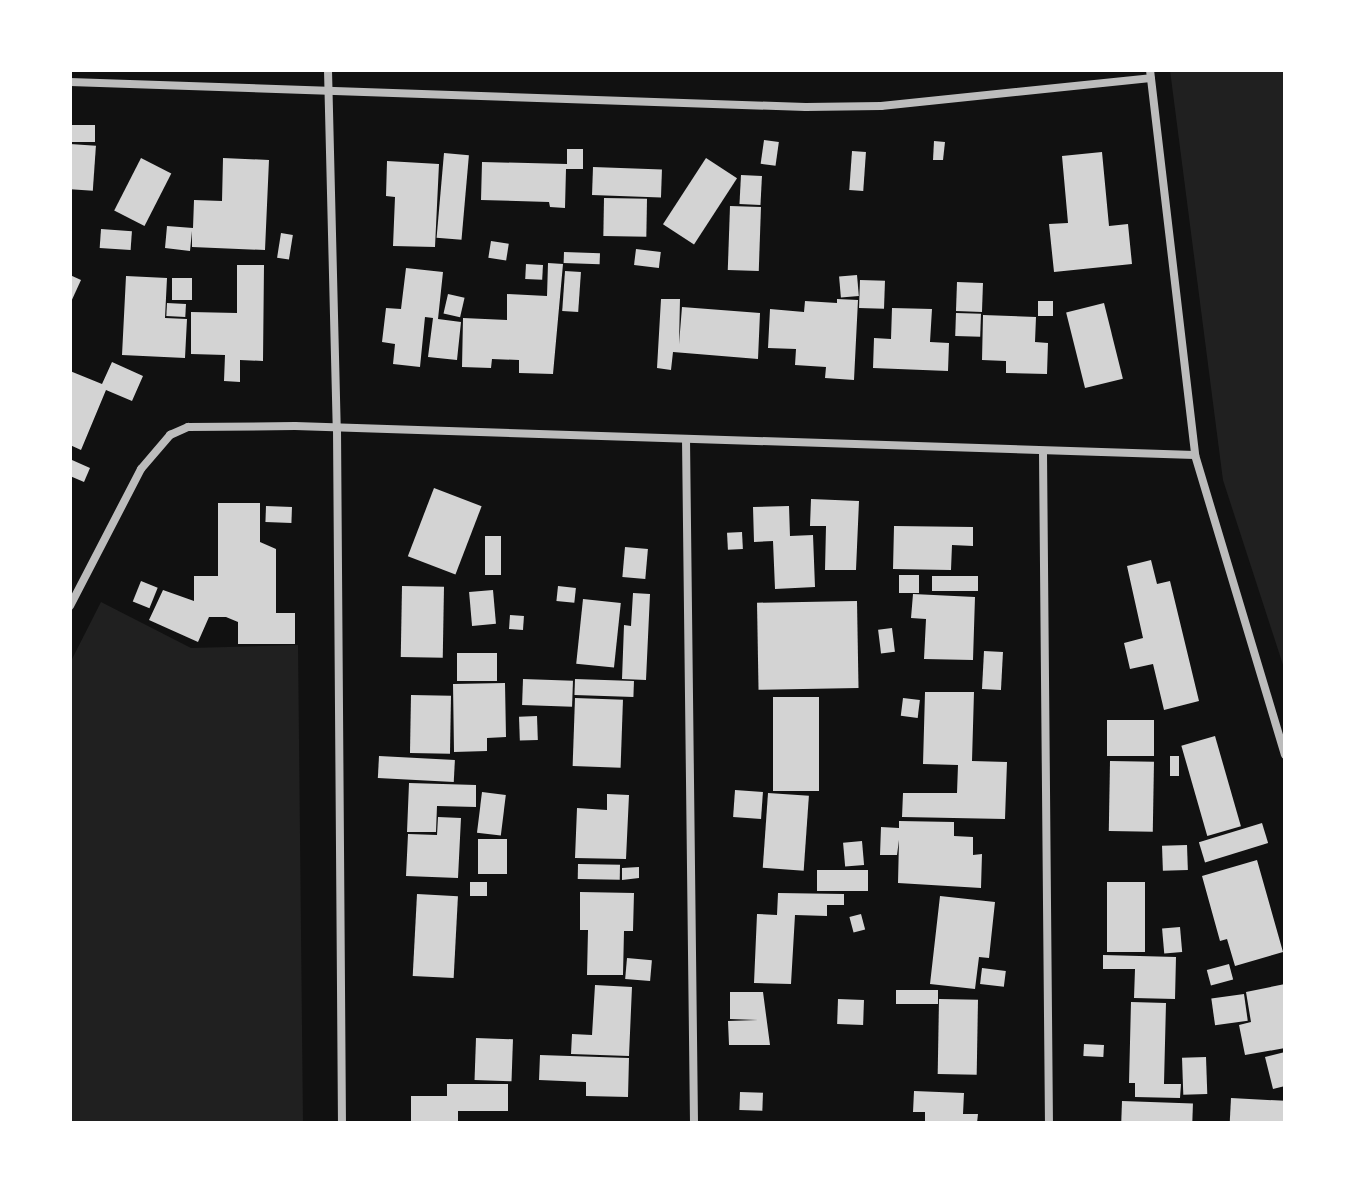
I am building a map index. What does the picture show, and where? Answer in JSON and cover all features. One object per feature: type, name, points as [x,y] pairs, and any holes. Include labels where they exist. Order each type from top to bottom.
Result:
[{"type":"street","points":[[328,70],[337,429],[342,1123]]},
{"type":"street","points":[[70,82],[806,107],[896,105],[1151,74],[1195,455],[1285,755]]},
{"type":"street","points":[[70,606],[141,469],[170,435],[212,424],[1043,453],[1195,455]]},
{"type":"street","points":[[686,439],[694,1123]]},
{"type":"street","points":[[1043,453],[1049,1123]]},
{"type":"shaded area","points":[[1170,70],[1285,70],[1285,671],[1223,480]]},
{"type":"shaded area","points":[[101,602],[191,648],[298,645],[303,1123],[70,1123],[70,663]]},
{"type":"building","points":[[72,125],[95,125],[95,142],[72,142]]},
{"type":"building","points":[[764,140],[779,142],[776,166],[761,164]]},
{"type":"building","points":[[934,141],[945,142],[943,160],[933,160]]},
{"type":"building","points":[[70,144],[96,146],[93,191],[70,189]]},
{"type":"building","points":[[567,149],[583,149],[583,169],[566,169],[565,208],[550,207],[549,202],[481,200],[482,162],[567,164]]},
{"type":"building","points":[[852,151],[866,152],[863,191],[849,190]]},
{"type":"building","points":[[1102,152],[1109,226],[1128,224],[1132,264],[1054,272],[1049,224],[1068,223],[1062,156]]},
{"type":"building","points":[[444,153],[469,155],[461,240],[437,238]]},
{"type":"building","points":[[141,158],[171,173],[145,226],[114,211]]},
{"type":"building","points":[[223,158],[269,160],[265,250],[192,247],[192,231],[190,251],[165,248],[167,226],[193,228],[194,200],[222,201]]},
{"type":"building","points":[[706,158],[737,178],[694,244],[663,224]]},
{"type":"building","points":[[387,161],[439,164],[435,247],[393,246],[395,197],[386,196]]},
{"type":"building","points":[[593,167],[662,169],[661,197],[592,195]]},
{"type":"building","points":[[741,175],[762,176],[760,205],[739,204]]},
{"type":"building","points":[[604,198],[647,199],[646,237],[603,236]]},
{"type":"building","points":[[730,206],[761,207],[759,271],[728,270]]},
{"type":"building","points":[[101,229],[132,231],[131,250],[100,248]]},
{"type":"building","points":[[281,233],[293,235],[289,260],[277,258]]},
{"type":"building","points":[[491,241],[509,244],[506,261],[488,258]]},
{"type":"building","points":[[636,249],[661,252],[659,268],[634,265]]},
{"type":"building","points":[[564,252],[600,253],[600,264],[564,263]]},
{"type":"building","points":[[548,263],[563,264],[553,374],[519,373],[519,360],[492,359],[491,368],[462,367],[463,318],[507,320],[507,294],[547,296]]},
{"type":"building","points":[[526,264],[543,265],[542,280],[525,279]]},
{"type":"building","points":[[237,265],[264,265],[263,361],[240,360],[240,382],[224,381],[225,355],[191,354],[191,312],[237,313]]},
{"type":"building","points":[[406,268],[443,272],[438,319],[461,322],[457,360],[428,357],[433,318],[425,317],[420,367],[393,364],[395,344],[382,342],[386,308],[401,309]]},
{"type":"building","points":[[565,271],[581,272],[578,312],[562,311]]},
{"type":"building","points":[[70,275],[81,280],[70,304]]},
{"type":"building","points":[[857,275],[859,296],[841,297],[839,277]]},
{"type":"building","points":[[126,276],[167,278],[165,318],[187,319],[185,358],[122,355]]},
{"type":"building","points":[[172,278],[192,278],[192,300],[172,300]]},
{"type":"building","points":[[860,280],[885,281],[884,309],[859,308]]},
{"type":"building","points":[[957,282],[983,283],[982,312],[956,311]]},
{"type":"building","points":[[448,294],[465,298],[460,317],[444,313]]},
{"type":"building","points":[[661,299],[680,299],[679,344],[682,307],[760,313],[758,359],[673,352],[671,370],[657,368]]},
{"type":"building","points":[[837,299],[858,300],[854,380],[825,378],[826,367],[795,365],[796,349],[768,348],[770,309],[804,312],[805,301],[837,303]]},
{"type":"building","points":[[1038,301],[1053,301],[1053,316],[1038,316]]},
{"type":"building","points":[[167,303],[186,304],[185,317],[166,316]]},
{"type":"building","points":[[1104,303],[1123,379],[1085,388],[1066,312]]},
{"type":"building","points":[[892,308],[932,309],[930,342],[949,343],[948,371],[873,368],[874,338],[891,339]]},
{"type":"building","points":[[956,313],[981,314],[980,337],[955,336]]},
{"type":"building","points":[[983,315],[1036,317],[1035,342],[1048,343],[1047,374],[1006,373],[1006,361],[982,360]]},
{"type":"building","points":[[112,362],[143,376],[132,401],[106,390],[81,450],[70,445],[70,371],[102,384]]},
{"type":"building","points":[[72,460],[90,468],[84,482],[70,476]]},
{"type":"building","points":[[434,488],[482,506],[455,574],[408,556]]},
{"type":"building","points":[[811,499],[859,501],[856,570],[825,570],[826,526],[810,526]]},
{"type":"building","points":[[218,503],[260,503],[260,542],[276,549],[276,613],[295,613],[295,644],[238,644],[238,622],[226,617],[209,617],[198,642],[149,620],[163,590],[194,601],[194,576],[218,576]]},
{"type":"building","points":[[266,506],[292,507],[291,523],[265,522]]},
{"type":"building","points":[[789,506],[790,536],[813,535],[815,587],[775,589],[773,541],[754,542],[753,507]]},
{"type":"building","points":[[894,526],[973,527],[973,546],[952,545],[951,570],[893,569]]},
{"type":"building","points":[[742,532],[743,549],[728,550],[727,533]]},
{"type":"building","points":[[485,536],[501,536],[501,575],[485,575]]},
{"type":"building","points":[[625,547],[648,549],[645,579],[622,577]]},
{"type":"building","points":[[1151,560],[1157,584],[1170,581],[1199,701],[1164,710],[1153,664],[1130,669],[1124,643],[1143,638],[1127,566]]},
{"type":"building","points":[[899,575],[919,575],[919,593],[899,593]]},
{"type":"building","points":[[932,576],[978,576],[978,591],[932,591]]},
{"type":"building","points":[[141,581],[158,588],[149,608],[133,601]]},
{"type":"building","points":[[402,586],[444,587],[443,658],[401,657]]},
{"type":"building","points":[[558,586],[576,588],[574,603],[556,601]]},
{"type":"building","points":[[493,590],[496,624],[472,626],[469,592]]},
{"type":"building","points":[[633,593],[650,594],[646,680],[622,679],[624,625],[631,626]]},
{"type":"building","points":[[913,594],[975,597],[973,660],[924,659],[926,619],[911,618]]},
{"type":"building","points":[[583,599],[621,603],[614,668],[576,664]]},
{"type":"building","points":[[857,601],[859,688],[759,690],[757,603]]},
{"type":"building","points":[[510,615],[524,616],[523,630],[509,629]]},
{"type":"building","points":[[892,628],[895,652],[881,654],[878,630]]},
{"type":"building","points":[[984,651],[1003,652],[1001,690],[982,689]]},
{"type":"building","points":[[457,653],[497,653],[497,681],[457,681]]},
{"type":"building","points":[[523,679],[573,681],[572,707],[522,705]]},
{"type":"building","points":[[575,679],[634,681],[633,697],[574,695]]},
{"type":"building","points":[[505,683],[506,737],[487,738],[487,751],[454,752],[453,684]]},
{"type":"building","points":[[925,692],[974,692],[972,761],[1007,762],[1005,819],[902,817],[903,793],[957,793],[958,765],[923,764]]},
{"type":"building","points":[[411,695],[451,696],[450,754],[410,753]]},
{"type":"building","points":[[773,697],[819,697],[819,791],[773,791]]},
{"type":"building","points":[[575,698],[623,700],[621,768],[573,766]]},
{"type":"building","points":[[903,698],[920,700],[918,718],[901,716]]},
{"type":"building","points":[[537,716],[538,740],[520,741],[519,717]]},
{"type":"building","points":[[1107,720],[1154,720],[1154,756],[1107,756]]},
{"type":"building","points":[[1215,736],[1241,826],[1207,836],[1181,746]]},
{"type":"building","points":[[379,756],[455,760],[454,782],[378,778]]},
{"type":"building","points":[[1170,756],[1179,756],[1179,776],[1170,776]]},
{"type":"building","points":[[1110,761],[1154,762],[1153,832],[1109,831]]},
{"type":"building","points":[[409,783],[476,785],[476,807],[437,806],[436,832],[407,832]]},
{"type":"building","points":[[735,790],[763,792],[761,819],[733,817]]},
{"type":"building","points":[[482,792],[506,795],[501,836],[477,833]]},
{"type":"building","points":[[768,793],[809,796],[804,871],[763,868]]},
{"type":"building","points":[[607,794],[629,795],[626,859],[575,858],[577,808],[607,810]]},
{"type":"building","points":[[438,817],[461,818],[458,878],[406,876],[408,834],[437,835]]},
{"type":"building","points":[[899,821],[954,822],[954,836],[973,837],[973,855],[982,854],[981,888],[898,883],[899,840],[897,855],[880,855],[881,827],[899,828]]},
{"type":"building","points":[[1262,823],[1268,843],[1205,862],[1199,842]]},
{"type":"building","points":[[478,839],[507,839],[507,874],[478,874]]},
{"type":"building","points":[[862,841],[864,865],[845,867],[843,843]]},
{"type":"building","points":[[1187,845],[1188,870],[1163,871],[1162,846]]},
{"type":"building","points":[[1257,860],[1283,952],[1235,966],[1227,939],[1220,941],[1202,876]]},
{"type":"building","points":[[578,864],[620,865],[620,880],[578,879]]},
{"type":"building","points":[[639,867],[639,878],[622,880],[622,868]]},
{"type":"building","points":[[817,870],[868,870],[868,891],[817,891]]},
{"type":"building","points":[[470,882],[487,882],[487,896],[470,896]]},
{"type":"building","points":[[1107,882],[1145,882],[1145,952],[1107,952]]},
{"type":"building","points":[[580,892],[634,893],[633,931],[624,931],[623,975],[587,975],[588,930],[580,930]]},
{"type":"building","points":[[778,893],[844,894],[844,905],[827,905],[827,916],[795,915],[791,984],[754,983],[757,914],[777,915]]},
{"type":"building","points":[[417,894],[458,896],[454,978],[413,976]]},
{"type":"building","points":[[940,896],[995,902],[989,958],[979,957],[975,989],[930,984]]},
{"type":"building","points":[[861,914],[865,929],[854,933],[849,917]]},
{"type":"building","points":[[1180,927],[1182,952],[1164,953],[1162,929]]},
{"type":"building","points":[[1103,955],[1176,957],[1175,999],[1134,998],[1135,969],[1103,969]]},
{"type":"building","points":[[627,958],[652,960],[650,981],[625,979]]},
{"type":"building","points":[[1229,964],[1233,979],[1211,985],[1207,970]]},
{"type":"building","points":[[982,968],[1006,971],[1004,987],[980,984]]},
{"type":"building","points":[[1285,984],[1285,1048],[1245,1055],[1239,1025],[1251,1022],[1246,992]]},
{"type":"building","points":[[595,985],[632,987],[629,1056],[571,1054],[572,1034],[592,1035]]},
{"type":"building","points":[[896,990],[938,990],[938,1004],[896,1004]]},
{"type":"building","points":[[730,992],[763,992],[770,1045],[729,1045],[728,1021],[758,1020],[730,1019]]},
{"type":"building","points":[[1244,994],[1248,1021],[1215,1025],[1211,999]]},
{"type":"building","points":[[838,999],[864,1000],[863,1025],[837,1024]]},
{"type":"building","points":[[939,999],[978,1000],[977,1075],[938,1074]]},
{"type":"building","points":[[1131,1002],[1166,1003],[1164,1084],[1181,1084],[1180,1098],[1135,1097],[1135,1083],[1129,1083]]},
{"type":"building","points":[[476,1038],[513,1039],[512,1081],[475,1080]]},
{"type":"building","points":[[1084,1044],[1104,1045],[1103,1057],[1083,1056]]},
{"type":"building","points":[[1285,1052],[1285,1086],[1273,1089],[1265,1057]]},
{"type":"building","points":[[540,1055],[629,1058],[628,1097],[586,1096],[586,1082],[539,1080]]},
{"type":"building","points":[[1206,1057],[1207,1094],[1183,1095],[1182,1058]]},
{"type":"building","points":[[447,1084],[508,1084],[508,1111],[458,1111],[458,1123],[411,1123],[411,1096],[447,1096]]},
{"type":"building","points":[[914,1091],[964,1093],[963,1114],[978,1114],[977,1123],[925,1123],[925,1112],[913,1112]]},
{"type":"building","points":[[740,1092],[763,1093],[762,1111],[739,1110]]},
{"type":"building","points":[[1231,1098],[1285,1101],[1284,1123],[1230,1123]]},
{"type":"building","points":[[1122,1101],[1193,1103],[1192,1123],[1121,1123]]}]
